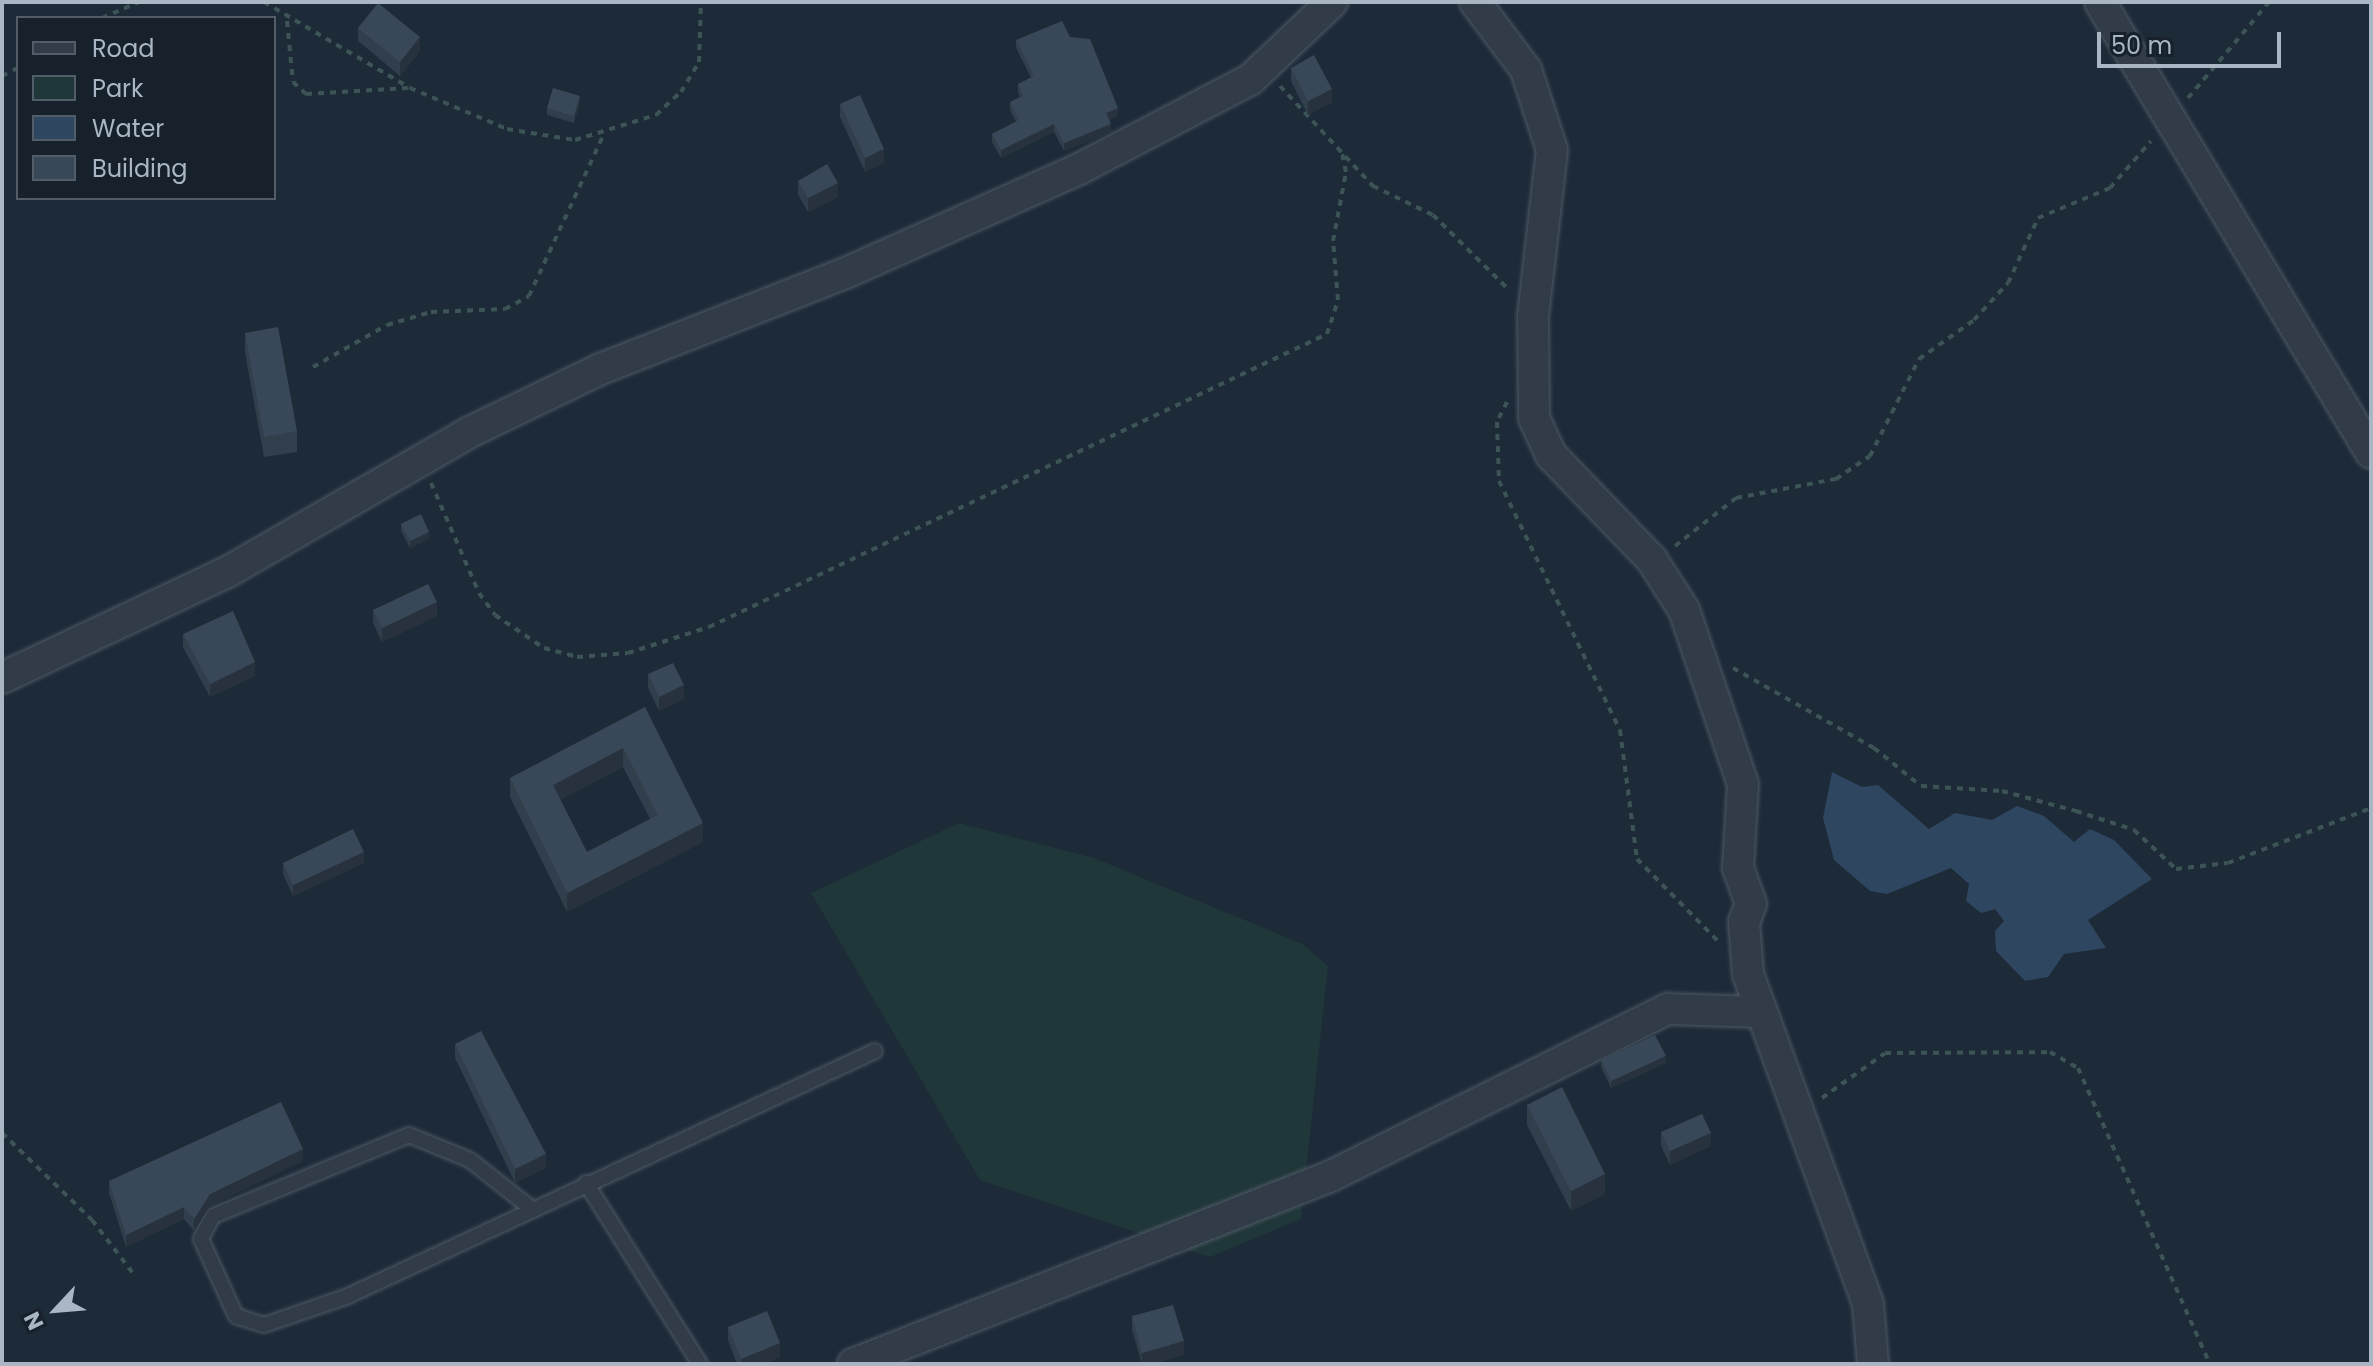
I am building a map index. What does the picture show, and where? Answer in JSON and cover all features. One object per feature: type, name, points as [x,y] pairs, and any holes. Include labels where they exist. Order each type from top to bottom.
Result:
[{"type":"street","points":[[2,678],[231,570],[422,462],[598,370],[964,221],[1251,79],[1332,2]]},
{"type":"street","points":[[1475,2],[1526,70],[1552,150],[1533,329],[1534,418],[1551,455],[1670,582],[1697,646],[1743,784],[1738,868],[1751,904],[1744,922],[1748,974],[1759,1012],[1801,1114],[1868,1304],[1873,1364]]},
{"type":"street","points":[[2100,2],[2167,122],[2371,453]]},
{"type":"street","points":[[853,1364],[1331,1176],[1668,1009],[1759,1012]]},
{"type":"lane","points":[[532,1209],[470,1160],[427,1136],[409,1135],[213,1216],[201,1239],[236,1316],[264,1325],[348,1296],[875,1051]]},
{"type":"lane","points":[[586,1183],[700,1364]]},
{"type":"path","points":[[107,16],[139,2]]},
{"type":"path","points":[[264,2],[287,21],[410,88],[507,129],[575,140],[604,134],[656,115],[681,92],[699,62],[701,2]]},
{"type":"path","points":[[1652,560],[1736,498],[1836,479],[1870,456],[1919,359],[1974,320],[2008,283],[2038,218],[2110,188],[2269,2]]},
{"type":"path","points":[[287,21],[293,82],[306,94],[410,88]]},
{"type":"path","points":[[1251,79],[1289,88],[1373,186],[1433,215],[1502,279],[1533,329]]},
{"type":"path","points":[[313,367],[387,325],[431,312],[505,309],[529,296],[604,134]]},
{"type":"path","points":[[422,462],[479,593],[495,615],[544,648],[577,657],[628,653],[709,627],[1327,334],[1338,300],[1333,241],[1346,172],[1342,153]]},
{"type":"path","points":[[1514,386],[1497,422],[1499,481],[1620,730],[1637,859],[1748,974]]},
{"type":"path","points":[[1697,646],[1874,748],[1921,786],[2002,791],[2076,811],[2134,830],[2176,869],[2228,863],[2371,808]]},
{"type":"path","points":[[1801,1114],[1885,1053],[2050,1052],[2078,1068],[2210,1364]]},
{"type":"path","points":[[2,1133],[92,1220],[132,1272]]},
{"type":"green space","points":[[959,823],[1094,858],[1303,944],[1328,966],[1301,1219],[1210,1257],[980,1180],[811,893]]},
{"type":"water","points":[[1832,772],[1862,787],[1878,785],[1929,829],[1955,813],[1992,820],[2017,806],[2044,816],[2074,842],[2090,829],[2114,840],[2152,879],[2088,920],[2106,948],[2064,954],[2048,977],[2025,981],[1996,951],[1995,931],[2004,921],[1995,909],[1981,913],[1966,901],[1969,884],[1951,868],[1887,894],[1870,891],[1834,860],[1823,818]]},
{"type":"building","points":[[378,3],[420,37],[400,62],[358,28]]},
{"type":"building","points":[[1062,21],[1070,37],[1090,39],[1118,108],[1106,113],[1111,124],[1064,143],[1054,124],[1001,150],[992,134],[1019,120],[1010,102],[1023,96],[1018,84],[1034,76],[1016,40]]},
{"type":"building","points":[[1314,55],[1332,89],[1308,101],[1291,68]]},
{"type":"building","points":[[553,88],[580,96],[574,116],[547,108]]},
{"type":"building","points":[[860,95],[884,149],[865,158],[840,104]]},
{"type":"building","points":[[827,164],[838,183],[808,198],[798,181]]},
{"type":"building","points":[[278,327],[297,431],[264,437],[245,333]]},
{"type":"building","points":[[421,514],[429,532],[410,541],[401,524]]},
{"type":"building","points":[[428,584],[437,602],[382,628],[373,610]]},
{"type":"building","points":[[233,611],[255,662],[210,684],[183,634]]},
{"type":"building","points":[[673,663],[684,685],[659,697],[648,674]]},
{"type":"building","points":[[645,707],[703,823],[567,893],[510,778]],"holes":[[[623,748],[658,815],[587,852],[553,785]]]},
{"type":"building","points":[[353,829],[364,852],[293,885],[283,863]]},
{"type":"building","points":[[481,1031],[546,1154],[515,1169],[455,1044]]},
{"type":"building","points":[[1655,1035],[1666,1056],[1611,1081],[1601,1060]]},
{"type":"building","points":[[1562,1087],[1605,1174],[1571,1191],[1527,1105]]},
{"type":"building","points":[[281,1102],[303,1149],[210,1194],[194,1219],[184,1207],[126,1235],[109,1181]]},
{"type":"building","points":[[1702,1114],[1711,1133],[1670,1151],[1661,1132]]},
{"type":"building","points":[[1173,1305],[1184,1341],[1142,1353],[1132,1316]]},
{"type":"building","points":[[767,1311],[780,1343],[741,1359],[728,1327]]}]
